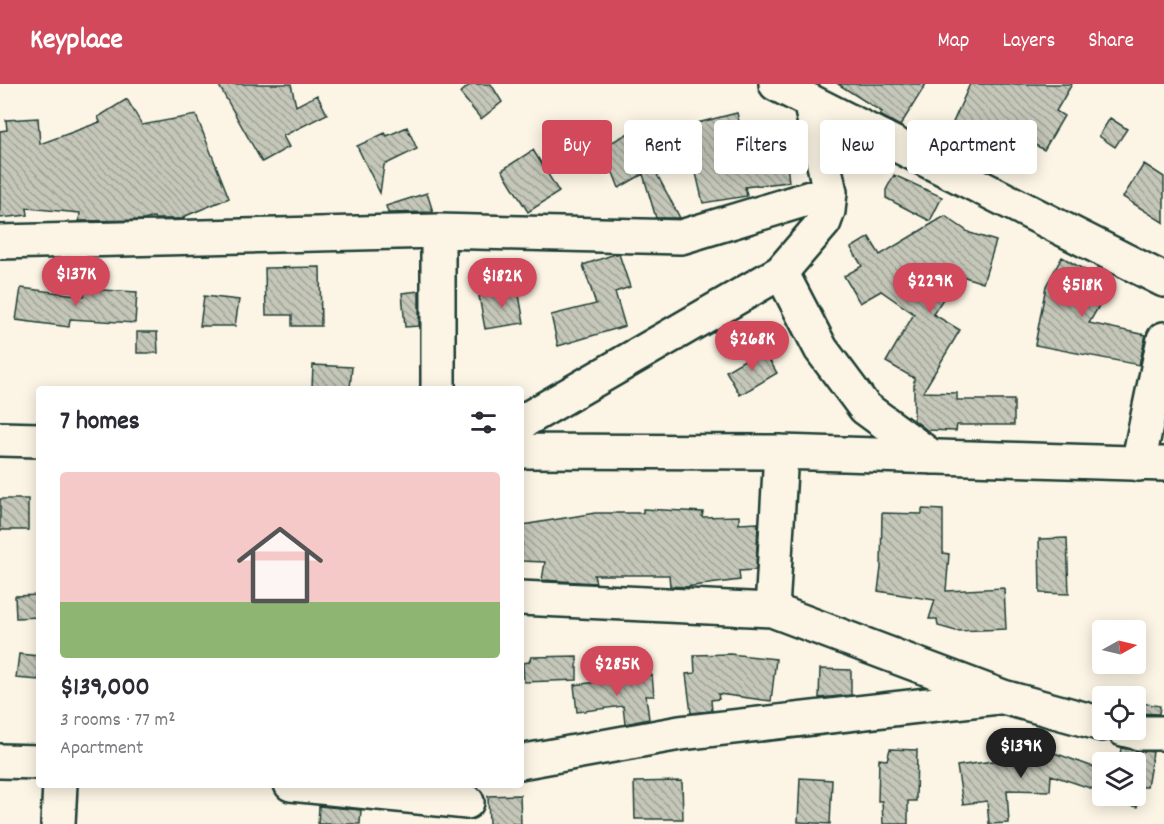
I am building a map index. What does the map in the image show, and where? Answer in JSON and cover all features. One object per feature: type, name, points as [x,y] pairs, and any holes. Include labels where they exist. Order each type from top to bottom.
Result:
[{"type":"street","points":[[776,84],[1164,280]]},
{"type":"street","points":[[524,421],[781,272],[824,222],[830,192],[810,101]]},
{"type":"street","points":[[0,242],[438,231],[681,237],[830,192]]},
{"type":"street","points":[[438,231],[438,386]]},
{"type":"street","points":[[781,272],[822,349],[865,408],[932,457]]},
{"type":"street","points":[[524,451],[781,453],[1151,464],[1164,339]]},
{"type":"street","points":[[0,439],[36,440]]},
{"type":"street","points":[[772,610],[781,453]]},
{"type":"street","points":[[524,598],[772,610],[1003,697],[1092,721]]},
{"type":"street","points":[[524,761],[680,733],[1003,697]]},
{"type":"street","points":[[1146,733],[1164,733]]},
{"type":"street","points":[[0,761],[36,762]]},
{"type":"street","points":[[58,824],[60,788]]},
{"type":"street","points":[[328,788],[466,803]]},
{"type":"building","points":[[218,84],[291,84],[296,106],[317,95],[327,114],[283,136],[289,147],[262,162]]},
{"type":"building","points":[[471,84],[491,84],[502,102],[481,119],[460,93]]},
{"type":"building","points":[[838,84],[926,84],[900,126],[895,123],[895,120],[889,120],[880,115],[882,112]]},
{"type":"building","points":[[970,84],[1072,84],[1056,111],[1064,116],[1044,150],[1037,146],[1037,120],[954,120]]},
{"type":"building","points":[[127,99],[142,125],[196,115],[229,198],[183,217],[184,219],[154,219],[154,217],[144,220],[79,221],[80,213],[27,208],[28,215],[0,218],[0,131],[7,130],[6,120],[38,118],[40,144],[100,122],[98,117]]},
{"type":"building","points":[[737,113],[739,120],[714,120],[714,174],[788,174],[789,182],[745,187],[747,196],[703,203],[696,174],[702,174],[702,122]]},
{"type":"building","points":[[1110,118],[1127,129],[1115,147],[1099,136]]},
{"type":"building","points":[[407,127],[417,149],[384,165],[380,193],[357,146],[385,133],[387,136]]},
{"type":"building","points":[[624,135],[624,174],[643,174],[619,188],[612,170],[612,142]]},
{"type":"building","points":[[533,150],[542,165],[542,174],[548,174],[559,192],[528,212],[502,170]]},
{"type":"building","points":[[1144,164],[1164,177],[1164,223],[1123,197]]},
{"type":"building","points":[[643,174],[657,174],[680,218],[656,218]]},
{"type":"building","points":[[894,175],[942,197],[930,221],[886,198],[886,190]]},
{"type":"building","points":[[427,193],[433,212],[388,213],[386,206]]},
{"type":"building","points":[[945,216],[970,233],[996,241],[983,283],[959,275],[933,314],[960,330],[923,392],[957,393],[957,400],[1014,400],[1014,425],[957,425],[956,431],[927,430],[914,420],[914,378],[886,362],[914,314],[881,291],[860,303],[844,276],[862,266],[851,248],[869,237],[880,255]]},
{"type":"building","points":[[619,254],[630,287],[615,292],[625,326],[558,346],[551,315],[596,304],[583,265]]},
{"type":"building","points":[[1062,257],[1111,285],[1089,323],[1146,335],[1139,365],[1035,345],[1046,286]]},
{"type":"building","points":[[320,267],[321,326],[292,326],[292,315],[266,315],[265,268]]},
{"type":"building","points":[[21,288],[84,296],[85,289],[137,292],[135,323],[70,319],[69,327],[16,320]]},
{"type":"building","points":[[518,289],[524,323],[485,329],[479,296]]},
{"type":"building","points":[[419,291],[419,326],[405,327],[402,293]]},
{"type":"building","points":[[204,296],[239,300],[235,326],[200,326]]},
{"type":"building","points":[[137,332],[157,332],[158,353],[137,353]]},
{"type":"building","points":[[763,349],[777,373],[740,395],[726,371]]},
{"type":"building","points":[[313,365],[352,367],[350,386],[312,386]]},
{"type":"building","points":[[0,499],[28,499],[28,530],[0,530]]},
{"type":"building","points":[[643,509],[703,512],[702,517],[739,516],[739,524],[758,523],[756,570],[739,571],[740,580],[685,587],[670,586],[669,575],[594,575],[596,583],[542,580],[545,562],[524,561],[524,525],[595,513],[643,513]]},
{"type":"building","points":[[922,509],[943,510],[943,553],[949,554],[946,591],[1004,588],[1006,629],[956,631],[938,626],[937,619],[929,619],[935,600],[878,591],[881,568],[882,513],[922,514]]},
{"type":"building","points":[[1067,538],[1069,594],[1040,593],[1039,539]]},
{"type":"building","points":[[36,595],[36,617],[16,618],[15,596]]},
{"type":"building","points":[[19,654],[36,656],[36,680],[16,678]]},
{"type":"building","points":[[730,654],[776,659],[771,701],[718,694],[719,699],[711,700],[712,711],[691,713],[686,674],[695,673],[694,655]]},
{"type":"building","points":[[577,656],[577,680],[524,682],[524,663],[529,662],[531,657]]},
{"type":"building","points":[[820,669],[851,670],[851,695],[819,698]]},
{"type":"building","points":[[652,675],[654,696],[646,696],[649,719],[625,724],[623,706],[577,712],[574,685]]},
{"type":"building","points":[[1146,704],[1160,706],[1159,714],[1146,713]]},
{"type":"building","points":[[1121,748],[1153,752],[1147,787],[1146,752],[1120,752]]},
{"type":"building","points":[[890,749],[917,750],[916,801],[908,801],[908,824],[883,824],[882,801],[878,801],[879,759],[887,760]]},
{"type":"building","points":[[1022,750],[1049,751],[1092,766],[1092,789],[1051,775],[1050,791],[1007,790],[1009,823],[989,824],[987,801],[963,804],[957,766],[1022,757]]},
{"type":"building","points":[[800,778],[832,780],[830,824],[798,822]]},
{"type":"building","points":[[682,781],[683,819],[635,819],[634,782]]},
{"type":"building","points":[[520,795],[521,824],[489,824],[488,796]]},
{"type":"building","points":[[319,806],[361,810],[360,824],[318,824]]}]
